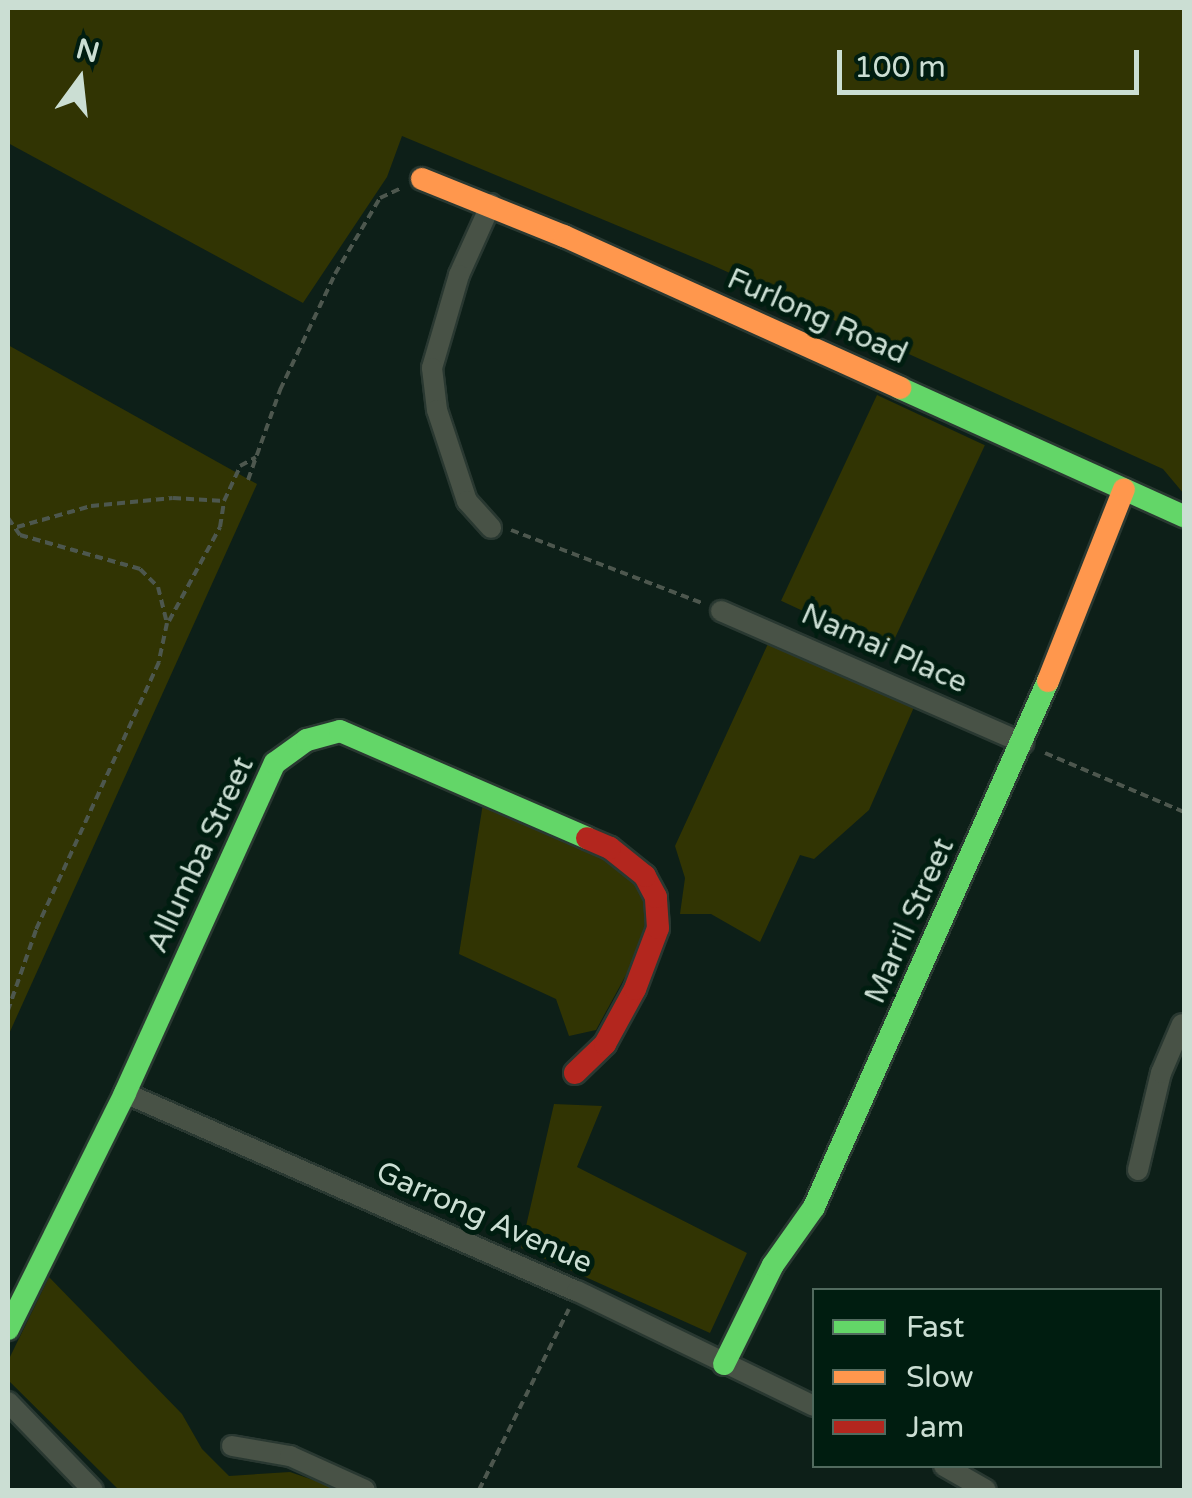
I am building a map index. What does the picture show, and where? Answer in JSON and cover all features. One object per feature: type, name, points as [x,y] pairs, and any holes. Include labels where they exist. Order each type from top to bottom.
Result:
[{"type":"street","name":"Furlong Road","points":[[422,178],[491,204],[1184,516]]},
{"type":"street","points":[[491,204],[460,276],[432,368],[437,410],[468,500],[491,528]]},
{"type":"street","name":"Marril Street","points":[[724,1364],[773,1265],[814,1207],[1022,743],[1124,488]]},
{"type":"street","name":"Namai Place","points":[[720,611],[1022,743]]},
{"type":"street","name":"Allumba Street","points":[[8,1329],[125,1093],[274,763],[307,740],[340,731],[610,848],[644,876],[656,897],[658,928],[635,989],[605,1044],[574,1074]]},
{"type":"street","points":[[1138,1170],[1161,1073],[1184,1022]]},
{"type":"street","name":"Garrong Avenue","points":[[125,1093],[577,1292],[812,1405]]},
{"type":"street","points":[[8,1402],[93,1490]]},
{"type":"street","points":[[232,1446],[290,1456],[365,1490]]},
{"type":"street","points":[[948,1468],[986,1490]]},
{"type":"path","points":[[248,480],[280,390],[380,198],[422,178]]},
{"type":"path","points":[[8,1010],[36,930],[147,692],[167,624],[220,527],[224,500],[240,466],[256,457]]},
{"type":"path","points":[[15,528],[91,506],[173,498],[224,500]]},
{"type":"path","points":[[8,518],[20,534],[140,569],[158,587],[167,624]]},
{"type":"path","points":[[491,528],[522,531],[720,611]]},
{"type":"path","points":[[1022,743],[1184,812]]},
{"type":"path","points":[[479,1490],[577,1292]]},
{"type":"green space","points":[[8,8],[1184,8],[1184,494],[1163,469],[712,265],[402,136],[387,177],[303,303],[8,143]]},
{"type":"green space","points":[[8,345],[257,484],[8,1036]]},
{"type":"green space","points":[[877,395],[985,445],[889,651],[781,601]]},
{"type":"green space","points":[[772,635],[918,698],[869,810],[814,859],[800,855],[760,942],[711,914],[680,914],[685,878],[675,846]]},
{"type":"green space","points":[[484,797],[630,872],[647,903],[644,942],[596,1030],[569,1036],[556,999],[459,954]]},
{"type":"green space","points":[[554,1104],[602,1106],[577,1167],[747,1253],[710,1333],[521,1248]]},
{"type":"green space","points":[[49,1277],[182,1414],[202,1449],[229,1476],[290,1472],[342,1490],[119,1490],[8,1380],[8,1361]]},
{"type":"traffic: fast","points":[[900,388],[1184,516]]},
{"type":"traffic: fast","points":[[724,1364],[773,1265],[814,1207],[1048,681]]},
{"type":"traffic: fast","points":[[8,1329],[125,1093],[275,763],[307,740],[340,731],[587,838]]},
{"type":"traffic: slow","points":[[422,179],[564,236],[900,388]]},
{"type":"traffic: slow","points":[[1048,681],[1124,489]]},
{"type":"traffic: jam","points":[[575,1073],[605,1044],[635,989],[658,928],[656,897],[645,876],[610,848],[587,838]]}]
